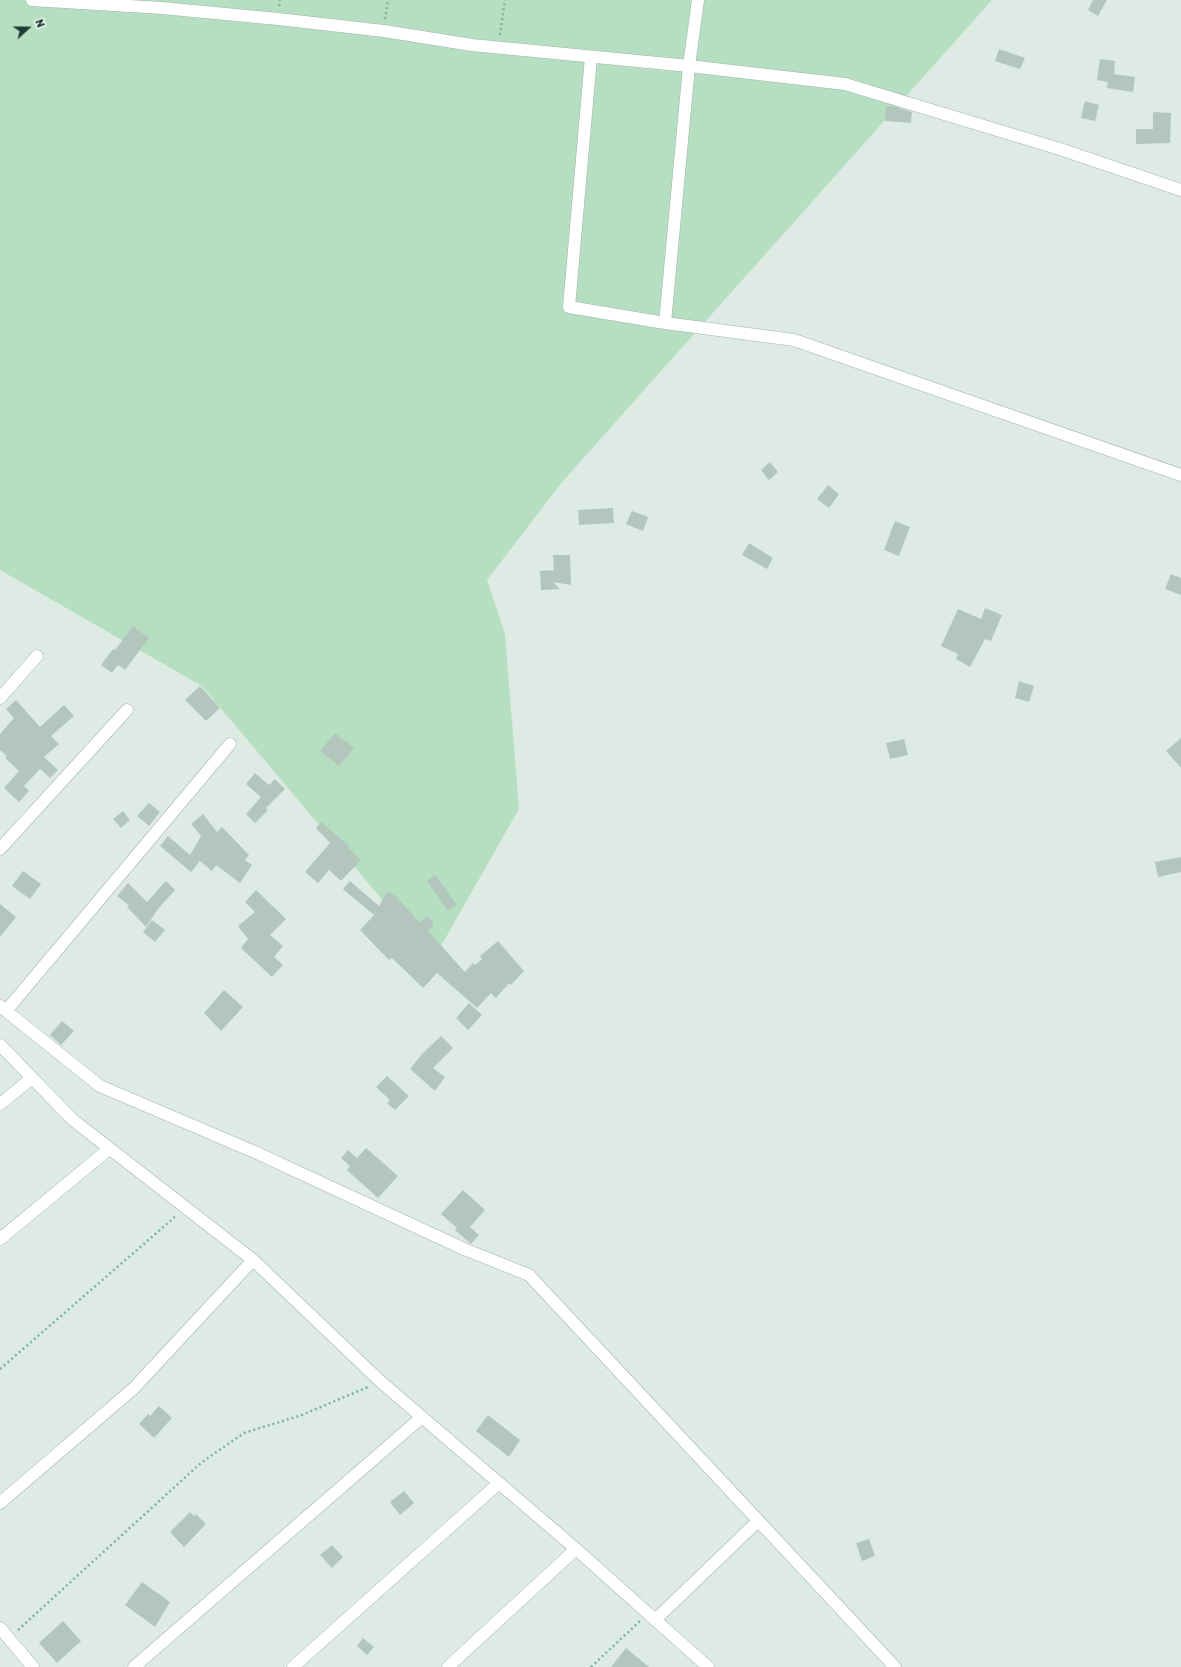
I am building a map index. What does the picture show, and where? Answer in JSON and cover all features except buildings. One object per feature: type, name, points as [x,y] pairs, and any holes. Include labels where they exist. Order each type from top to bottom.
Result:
[{"type":"street","points":[[32,0],[162,8],[285,20],[384,31],[472,45],[688,66],[845,84],[1060,149],[1181,190]]},
{"type":"street","points":[[665,323],[688,66],[698,0]]},
{"type":"street","points":[[592,57],[569,307],[665,323],[794,340],[1181,475]]},
{"type":"street","points":[[0,698],[37,656]]},
{"type":"street","points":[[0,849],[127,710]]},
{"type":"street","points":[[230,744],[3,1008],[100,1086],[257,1153],[464,1249],[529,1275],[895,1667]]},
{"type":"street","points":[[0,1045],[73,1120],[253,1260],[381,1382],[576,1549],[708,1667]]},
{"type":"street","points":[[0,1104],[32,1078]]},
{"type":"street","points":[[0,1239],[109,1148]]},
{"type":"street","points":[[0,1503],[133,1389],[253,1260]]},
{"type":"street","points":[[134,1667],[422,1417]]},
{"type":"street","points":[[293,1667],[499,1483]]},
{"type":"street","points":[[652,1616],[758,1521]]},
{"type":"street","points":[[448,1667],[576,1549]]},
{"type":"street","points":[[0,1628],[4,1642],[32,1667]]},
{"type":"path","points":[[384,31],[388,0]]},
{"type":"path","points":[[498,47],[505,0]]},
{"type":"path","points":[[0,1369],[186,1208]]},
{"type":"path","points":[[4,1642],[202,1462],[244,1433],[302,1414],[381,1382]]},
{"type":"path","points":[[591,1667],[652,1616]]},
{"type":"green space","points":[[0,0],[992,0],[563,481],[487,580],[505,634],[519,809],[433,960],[202,686],[0,570]]}]
